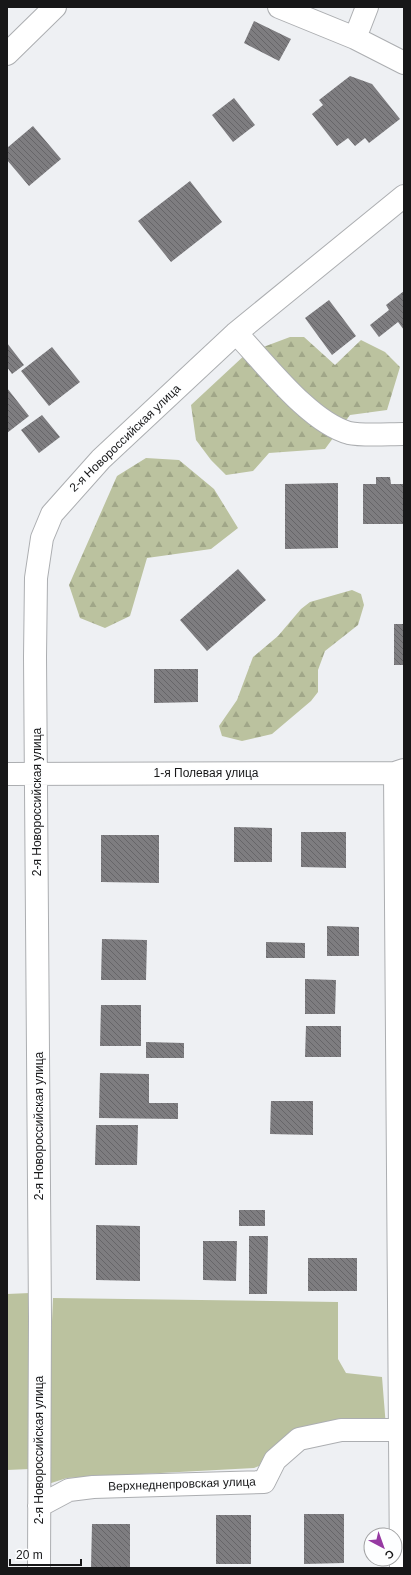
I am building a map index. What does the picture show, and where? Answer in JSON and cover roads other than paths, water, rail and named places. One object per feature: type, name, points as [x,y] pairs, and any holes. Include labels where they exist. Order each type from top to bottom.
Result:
[{"type":"street","points":[[7,54],[55,7]]},
{"type":"street","points":[[279,7],[326,16],[355,38],[404,63]]},
{"type":"street","points":[[355,38],[367,7]]},
{"type":"street","name":"2-я Новороссийская улица","points":[[39,1568],[40,1318],[36,578],[42,538],[52,514],[101,459],[236,333],[404,196]]},
{"type":"street","points":[[236,333],[305,408],[326,423],[350,433],[404,434]]},
{"type":"street","points":[[400,772],[401,1568]]},
{"type":"street","name":"1-я Полевая улица","points":[[7,774],[400,772]]},
{"type":"street","name":"Верхнеднепровская улица","points":[[39,1506],[69,1490],[93,1487],[264,1482],[275,1460],[299,1439],[341,1430],[402,1430]]}]
